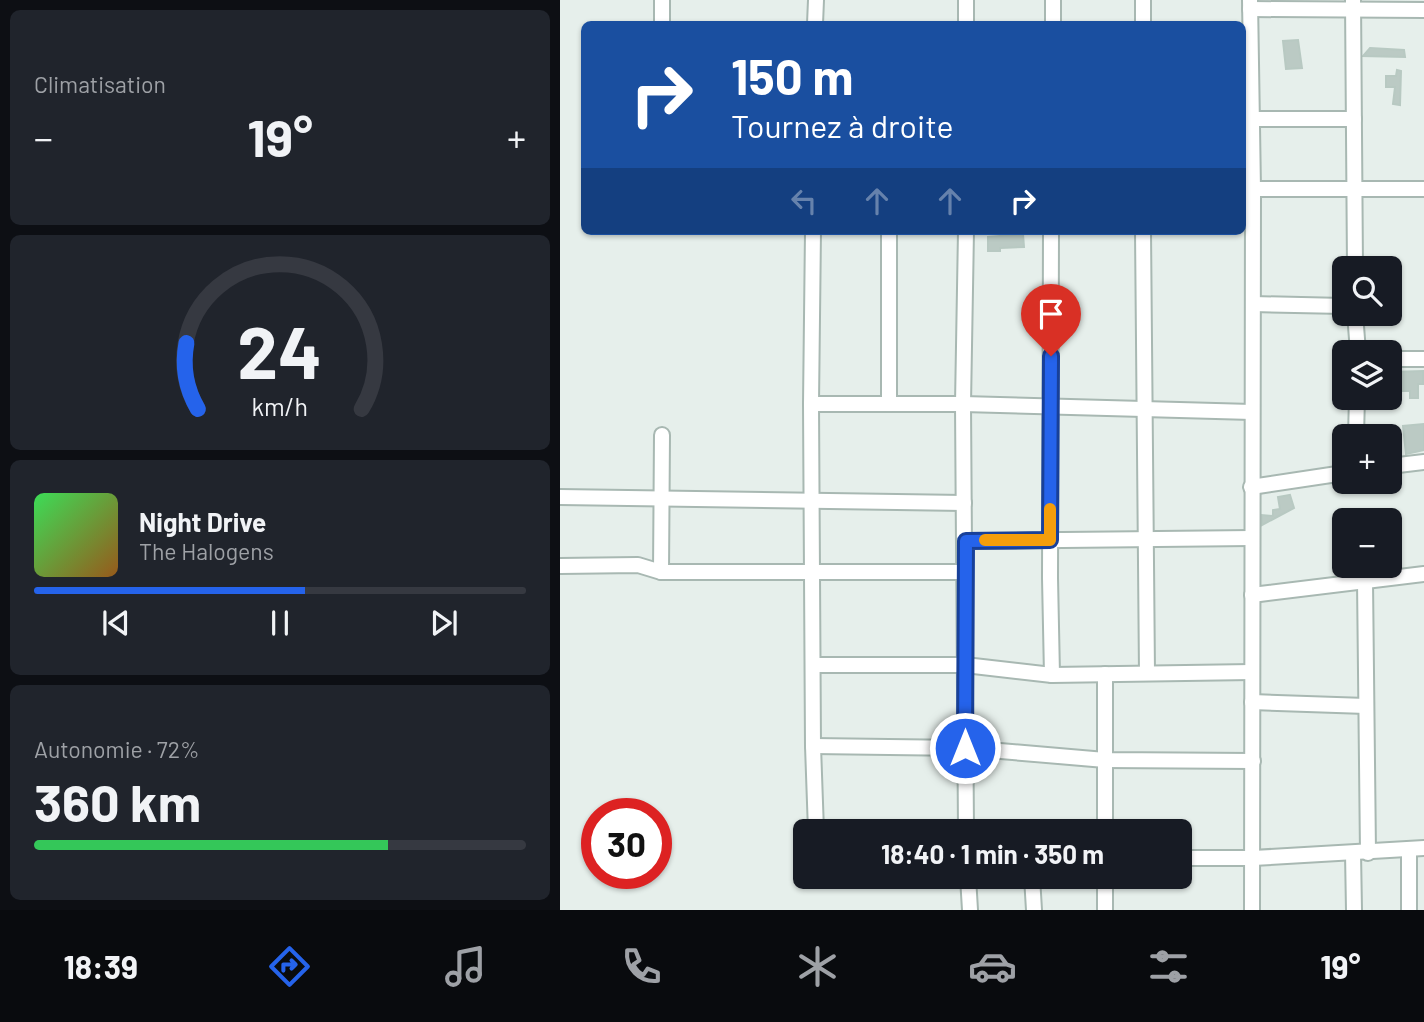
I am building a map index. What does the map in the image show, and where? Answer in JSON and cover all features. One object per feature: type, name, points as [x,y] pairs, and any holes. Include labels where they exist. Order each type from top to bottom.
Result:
[{"type":"street","points":[[662,0],[662,21]]},
{"type":"street","points":[[816,0],[816,21]]},
{"type":"street","points":[[966,0],[966,21]]},
{"type":"street","points":[[1053,0],[1053,21]]},
{"type":"street","points":[[1143,0],[1143,21]]},
{"type":"street","points":[[1252,910],[1252,304],[1247,119],[1250,5],[1353,5],[1424,10]]},
{"type":"street","points":[[1353,5],[1355,256]]},
{"type":"street","points":[[1247,119],[1354,119]]},
{"type":"street","points":[[1248,189],[1424,189]]},
{"type":"street","points":[[813,235],[811,404],[816,819]]},
{"type":"street","points":[[889,235],[889,404]]},
{"type":"street","points":[[966,235],[963,404],[966,819]]},
{"type":"street","points":[[1051,235],[1052,675]]},
{"type":"street","points":[[1143,235],[1147,673]]},
{"type":"street","points":[[1252,304],[1332,306]]},
{"type":"street","points":[[1402,359],[1424,359]]},
{"type":"street","points":[[811,404],[963,404],[1252,412]]},
{"type":"street","points":[[661,572],[662,435]]},
{"type":"street","points":[[1402,465],[1424,462]]},
{"type":"street","points":[[1251,487],[1332,474]]},
{"type":"street","points":[[560,497],[964,503]]},
{"type":"street","points":[[966,541],[1252,538]]},
{"type":"street","points":[[560,566],[638,565],[661,572],[965,572]]},
{"type":"street","points":[[1252,595],[1424,574]]},
{"type":"street","points":[[1354,910],[1360,853],[1366,706],[1365,581]]},
{"type":"street","points":[[814,665],[965,665],[1052,675],[1252,672]]},
{"type":"street","points":[[1105,674],[1105,819]]},
{"type":"street","points":[[1252,702],[1366,706]]},
{"type":"street","points":[[813,746],[965,748],[1105,760],[1253,761]]},
{"type":"street","points":[[1192,858],[1253,858],[1417,849],[1409,910]]},
{"type":"street","points":[[969,889],[970,910]]},
{"type":"street","points":[[1033,889],[1034,910]]},
{"type":"street","points":[[1105,889],[1105,910]]},
{"type":"building","points":[[1298,40],[1302,68],[1286,69],[1283,41]]},
{"type":"building","points":[[1370,48],[1404,50],[1405,57],[1363,56]]},
{"type":"building","points":[[1397,70],[1401,71],[1400,105],[1393,104],[1395,87],[1386,87],[1386,76],[1396,76]]},
{"type":"building","points":[[1023,235],[1024,247],[988,251],[988,237]]},
{"type":"building","points":[[1423,371],[1423,384],[1418,384],[1418,398],[1410,398],[1410,391],[1402,391],[1402,372]]},
{"type":"building","points":[[1424,424],[1424,450],[1406,454],[1403,426]]},
{"type":"building","points":[[1290,495],[1294,508],[1262,525],[1262,515],[1273,516],[1273,510],[1280,509],[1278,497]]},
{"type":"slow traffic","points":[[985,540],[1050,540],[1050,509]]},
{"type":"route","points":[[965,748],[966,541],[1050,540],[1051,356]]}]
